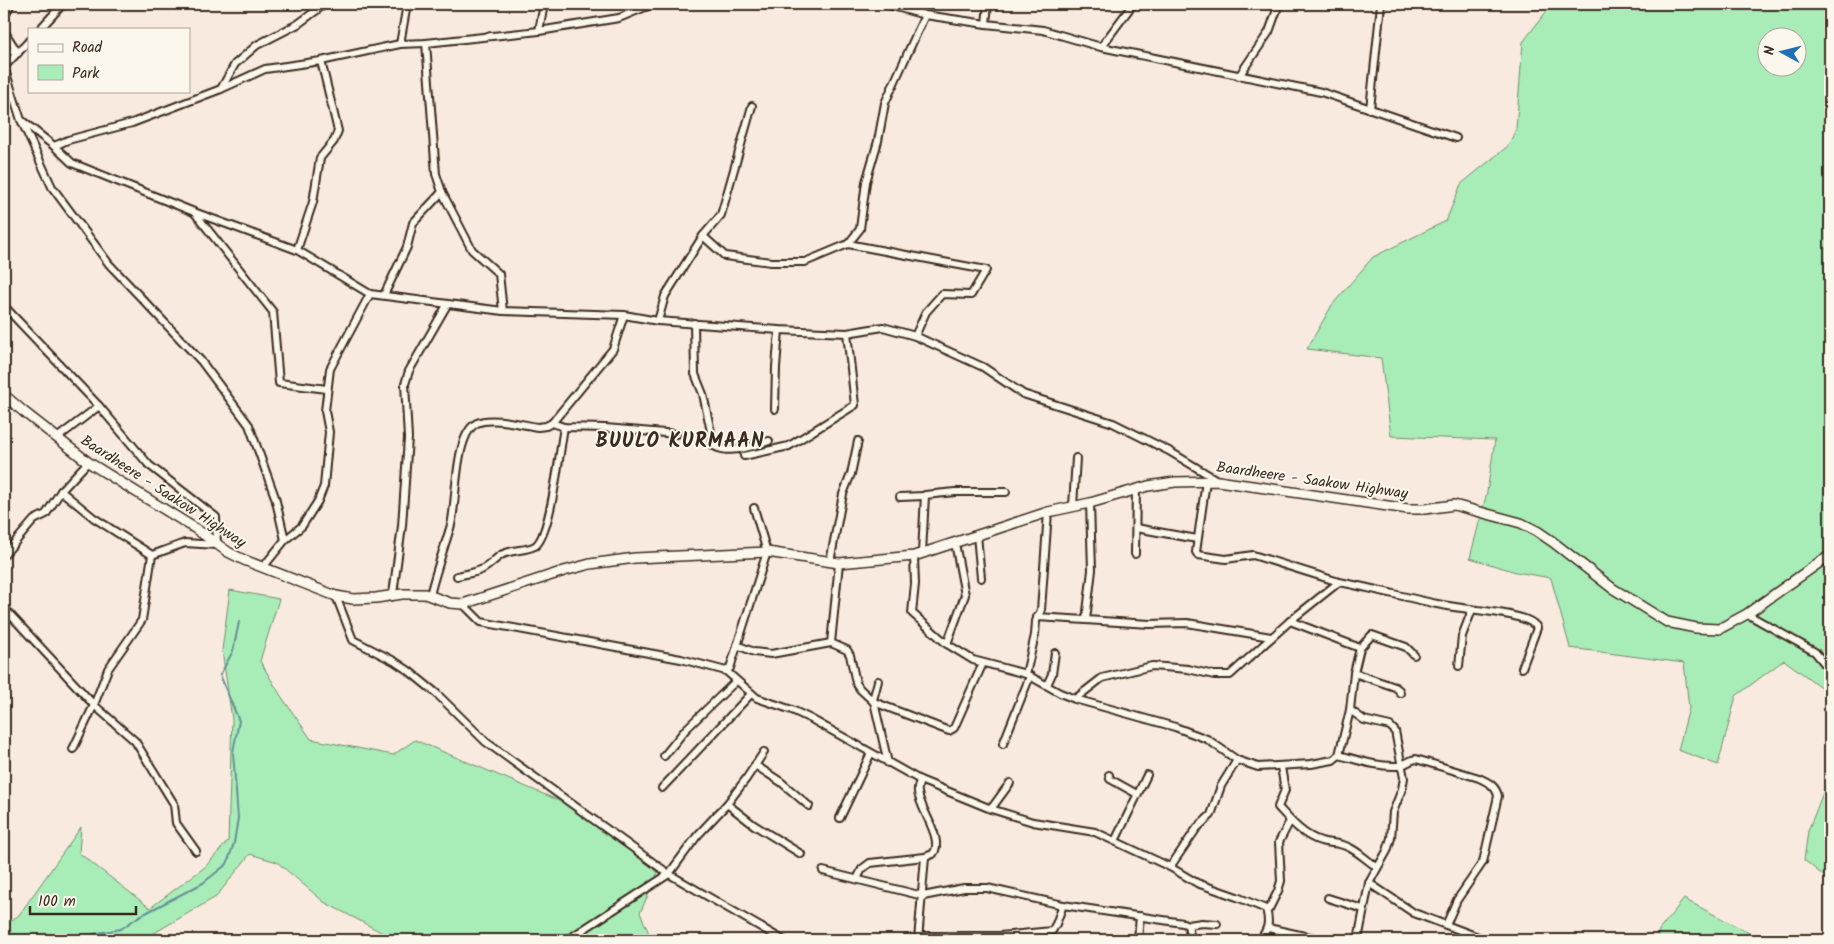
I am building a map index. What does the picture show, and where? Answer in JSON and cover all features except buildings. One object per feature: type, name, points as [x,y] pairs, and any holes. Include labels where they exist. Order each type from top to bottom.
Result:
[{"type":"main road","name":"Baardheere - Saakow Highway","points":[[4,395],[88,462],[196,529],[217,545],[244,560],[264,566],[298,582],[336,596],[354,599],[376,598],[393,594],[430,595],[450,603],[463,604],[480,600],[539,578],[590,564],[635,558],[767,552],[835,562],[918,554],[1048,512],[1090,503],[1136,489],[1175,482],[1206,481],[1218,481],[1408,509],[1454,505],[1472,508],[1521,523],[1536,531],[1612,588],[1667,622],[1696,628],[1719,629],[1747,614],[1830,556]]},
{"type":"street","points":[[4,17],[11,4]]},
{"type":"street","points":[[41,28],[63,4]]},
{"type":"street","points":[[221,89],[235,64],[257,45],[298,24],[325,4]]},
{"type":"street","points":[[400,44],[406,10],[404,4]]},
{"type":"street","points":[[539,31],[544,4]]},
{"type":"street","points":[[54,146],[68,140],[132,123],[221,89],[265,69],[321,61],[400,44],[539,31],[619,18],[652,4]]},
{"type":"street","points":[[885,4],[925,15],[1042,30],[1101,47],[1321,92],[1456,138]]},
{"type":"street","points":[[986,24],[988,4]]},
{"type":"street","points":[[1101,47],[1133,4]]},
{"type":"street","points":[[1240,76],[1269,32],[1279,4]]},
{"type":"street","points":[[1370,109],[1381,4]]},
{"type":"street","points":[[704,236],[725,256],[771,262],[805,262],[848,244],[860,228],[866,182],[878,141],[885,103],[925,15]]},
{"type":"street","points":[[4,31],[18,52]]},
{"type":"street","points":[[28,42],[4,67],[21,120],[52,187],[109,264],[201,361],[249,425],[275,496],[285,540]]},
{"type":"street","points":[[426,43],[436,174],[442,192],[472,250],[499,274],[503,311]]},
{"type":"street","points":[[4,49],[18,52]]},
{"type":"street","points":[[297,250],[314,202],[320,158],[334,141],[338,131],[321,61]]},
{"type":"street","points":[[658,321],[665,296],[704,236],[721,215],[752,106]]},
{"type":"street","points":[[21,120],[72,163],[194,212],[297,250],[370,294],[503,311],[624,315],[658,321],[779,330],[847,333],[883,327],[915,336],[982,367],[1023,394],[1113,423],[1169,451],[1218,481]]},
{"type":"street","points":[[384,295],[407,247],[412,223],[442,192]]},
{"type":"street","points":[[194,212],[273,312],[279,383],[327,389]]},
{"type":"street","points":[[848,244],[986,270],[971,295],[942,294],[926,312],[915,336]]},
{"type":"street","points":[[264,566],[285,540],[302,526],[318,502],[324,486],[328,432],[325,411],[330,369],[370,294]]},
{"type":"street","points":[[393,594],[402,526],[408,438],[405,384],[409,371],[447,305]]},
{"type":"street","points":[[4,306],[100,406],[149,465],[216,517],[217,545],[185,543],[152,555]]},
{"type":"street","points":[[430,595],[451,523],[463,444],[469,429],[478,422],[492,420],[538,427],[552,423],[614,349],[624,315]]},
{"type":"street","points":[[694,323],[695,374],[703,394],[714,446],[722,450],[729,450],[769,441]]},
{"type":"street","points":[[775,409],[779,330]]},
{"type":"street","points":[[744,456],[789,446],[855,405],[847,333]]},
{"type":"street","points":[[57,438],[100,406]]},
{"type":"street","points":[[552,423],[564,427],[605,428],[677,434]]},
{"type":"street","points":[[457,576],[483,569],[500,555],[514,549],[527,548],[541,540],[550,508],[564,427]]},
{"type":"street","points":[[831,643],[835,562],[843,494],[851,474],[858,441]]},
{"type":"street","points":[[1073,506],[1076,458]]},
{"type":"street","points":[[4,555],[34,520],[46,514],[61,492],[88,462]]},
{"type":"street","points":[[1206,481],[1197,539],[1196,552],[1200,556],[1226,559],[1253,555],[1339,582],[1370,587],[1437,604],[1510,615],[1535,624],[1537,628],[1522,668]]},
{"type":"street","points":[[1135,554],[1136,489]]},
{"type":"street","points":[[61,492],[94,518],[152,555]]},
{"type":"street","points":[[900,497],[924,496],[942,492],[1006,492]]},
{"type":"street","points":[[924,496],[912,613],[947,644],[973,660],[1028,675],[1075,699],[1175,727],[1207,739],[1237,760],[1258,767],[1311,764],[1333,760],[1339,755],[1350,710],[1354,673],[1360,648],[1372,635],[1408,648],[1414,655]]},
{"type":"street","points":[[1086,620],[1092,570],[1090,503]]},
{"type":"street","points":[[726,671],[730,668],[767,552],[754,508]]},
{"type":"street","points":[[1003,744],[1028,675],[1037,617],[1041,610],[1048,512]]},
{"type":"street","points":[[1136,528],[1197,539]]},
{"type":"street","points":[[977,534],[981,578]]},
{"type":"street","points":[[947,644],[965,595],[955,543]]},
{"type":"street","points":[[73,749],[94,705],[108,669],[142,620],[152,555]]},
{"type":"street","points":[[1075,699],[1102,678],[1152,666],[1188,669],[1214,675],[1230,675],[1271,637],[1339,582]]},
{"type":"street","points":[[336,596],[353,640],[410,671],[436,692],[486,742],[669,874],[783,940]]},
{"type":"street","points":[[463,604],[481,622],[681,659],[726,671],[751,694],[811,719],[920,780],[991,810],[1033,822],[1095,832],[1170,867],[1198,883],[1266,909],[1269,918],[1268,928],[1260,940]]},
{"type":"street","points":[[4,608],[94,705],[135,741],[174,804],[176,823],[196,851]]},
{"type":"street","points":[[1459,666],[1462,636],[1472,610]]},
{"type":"street","points":[[1747,614],[1815,652],[1830,670]]},
{"type":"street","points":[[1037,617],[1150,624],[1187,623],[1271,637]]},
{"type":"street","points":[[1290,621],[1360,648]]},
{"type":"street","points":[[737,645],[754,652],[771,654],[831,643],[847,650],[850,655],[856,683],[874,701],[949,732],[954,728],[983,662]]},
{"type":"street","points":[[1047,685],[1052,674],[1055,653]]},
{"type":"street","points":[[1354,673],[1394,687],[1400,693]]},
{"type":"street","points":[[664,756],[686,729],[736,681]]},
{"type":"street","points":[[878,681],[874,701],[888,763]]},
{"type":"street","points":[[662,788],[751,694]]},
{"type":"street","points":[[1350,710],[1364,720],[1390,726],[1395,731],[1404,778],[1392,818],[1391,838],[1387,851],[1368,883],[1358,940]]},
{"type":"street","points":[[567,940],[669,874],[696,836],[727,804],[764,752]]},
{"type":"street","points":[[840,818],[871,753]]},
{"type":"street","points":[[1339,755],[1372,764],[1388,766],[1401,766],[1410,760],[1423,761],[1478,778],[1488,782],[1497,790],[1498,796],[1483,862],[1457,900],[1446,925]]},
{"type":"street","points":[[1170,867],[1197,828],[1211,816],[1221,786],[1237,760]]},
{"type":"street","points":[[755,765],[781,782],[809,806]]},
{"type":"street","points":[[1281,767],[1285,790],[1278,807],[1290,821],[1320,841],[1333,842],[1350,848],[1376,867]]},
{"type":"street","points":[[1109,775],[1110,779],[1138,794]]},
{"type":"street","points":[[1115,841],[1148,775]]},
{"type":"street","points":[[857,879],[870,862],[925,857],[933,854],[936,848],[932,826],[917,792],[920,780]]},
{"type":"street","points":[[991,810],[1010,783]]},
{"type":"street","points":[[727,804],[754,825],[801,854]]},
{"type":"street","points":[[1266,909],[1269,909],[1281,881],[1278,847],[1284,830],[1290,821]]},
{"type":"street","points":[[925,857],[919,938],[1001,938],[1052,931],[1063,905]]},
{"type":"street","points":[[823,870],[923,896],[964,888],[987,888],[1063,905],[1188,925],[1202,923],[1218,924]]},
{"type":"street","points":[[1368,883],[1414,913],[1486,940]]},
{"type":"street","points":[[1328,898],[1363,909]]},
{"type":"street","points":[[1138,940],[1140,916]]},
{"type":"street","points":[[1188,925],[1191,940]]},
{"type":"street","points":[[1268,928],[1323,940]]},
{"type":"green space","points":[[1552,4],[1830,4],[1830,694],[1784,660],[1736,696],[1718,765],[1678,750],[1689,708],[1684,663],[1570,648],[1551,578],[1516,572],[1470,558],[1487,492],[1495,440],[1391,436],[1381,358],[1307,349],[1332,305],[1373,257],[1446,221],[1461,184],[1508,146],[1516,129],[1523,42]]},
{"type":"green space","points":[[230,590],[279,599],[260,661],[281,696],[311,739],[393,755],[415,740],[586,812],[658,872],[640,913],[652,940],[396,940],[324,902],[277,862],[250,854],[216,897],[142,940],[4,940],[4,926],[19,915],[81,827],[79,853],[150,908],[205,867],[228,841],[232,719],[222,650]]},
{"type":"green space","points":[[1830,775],[1830,881],[1804,860],[1808,831]]},
{"type":"green space","points":[[1684,899],[1763,940],[1658,940],[1659,930]]},
{"type":"waterway","points":[[58,940],[121,929],[138,917],[203,883],[227,864],[234,843],[238,818],[233,752],[239,721],[220,675],[233,651],[239,622]]},
{"type":"district","name":"BUULO KURMAAN","points":[[680,442]]}]
